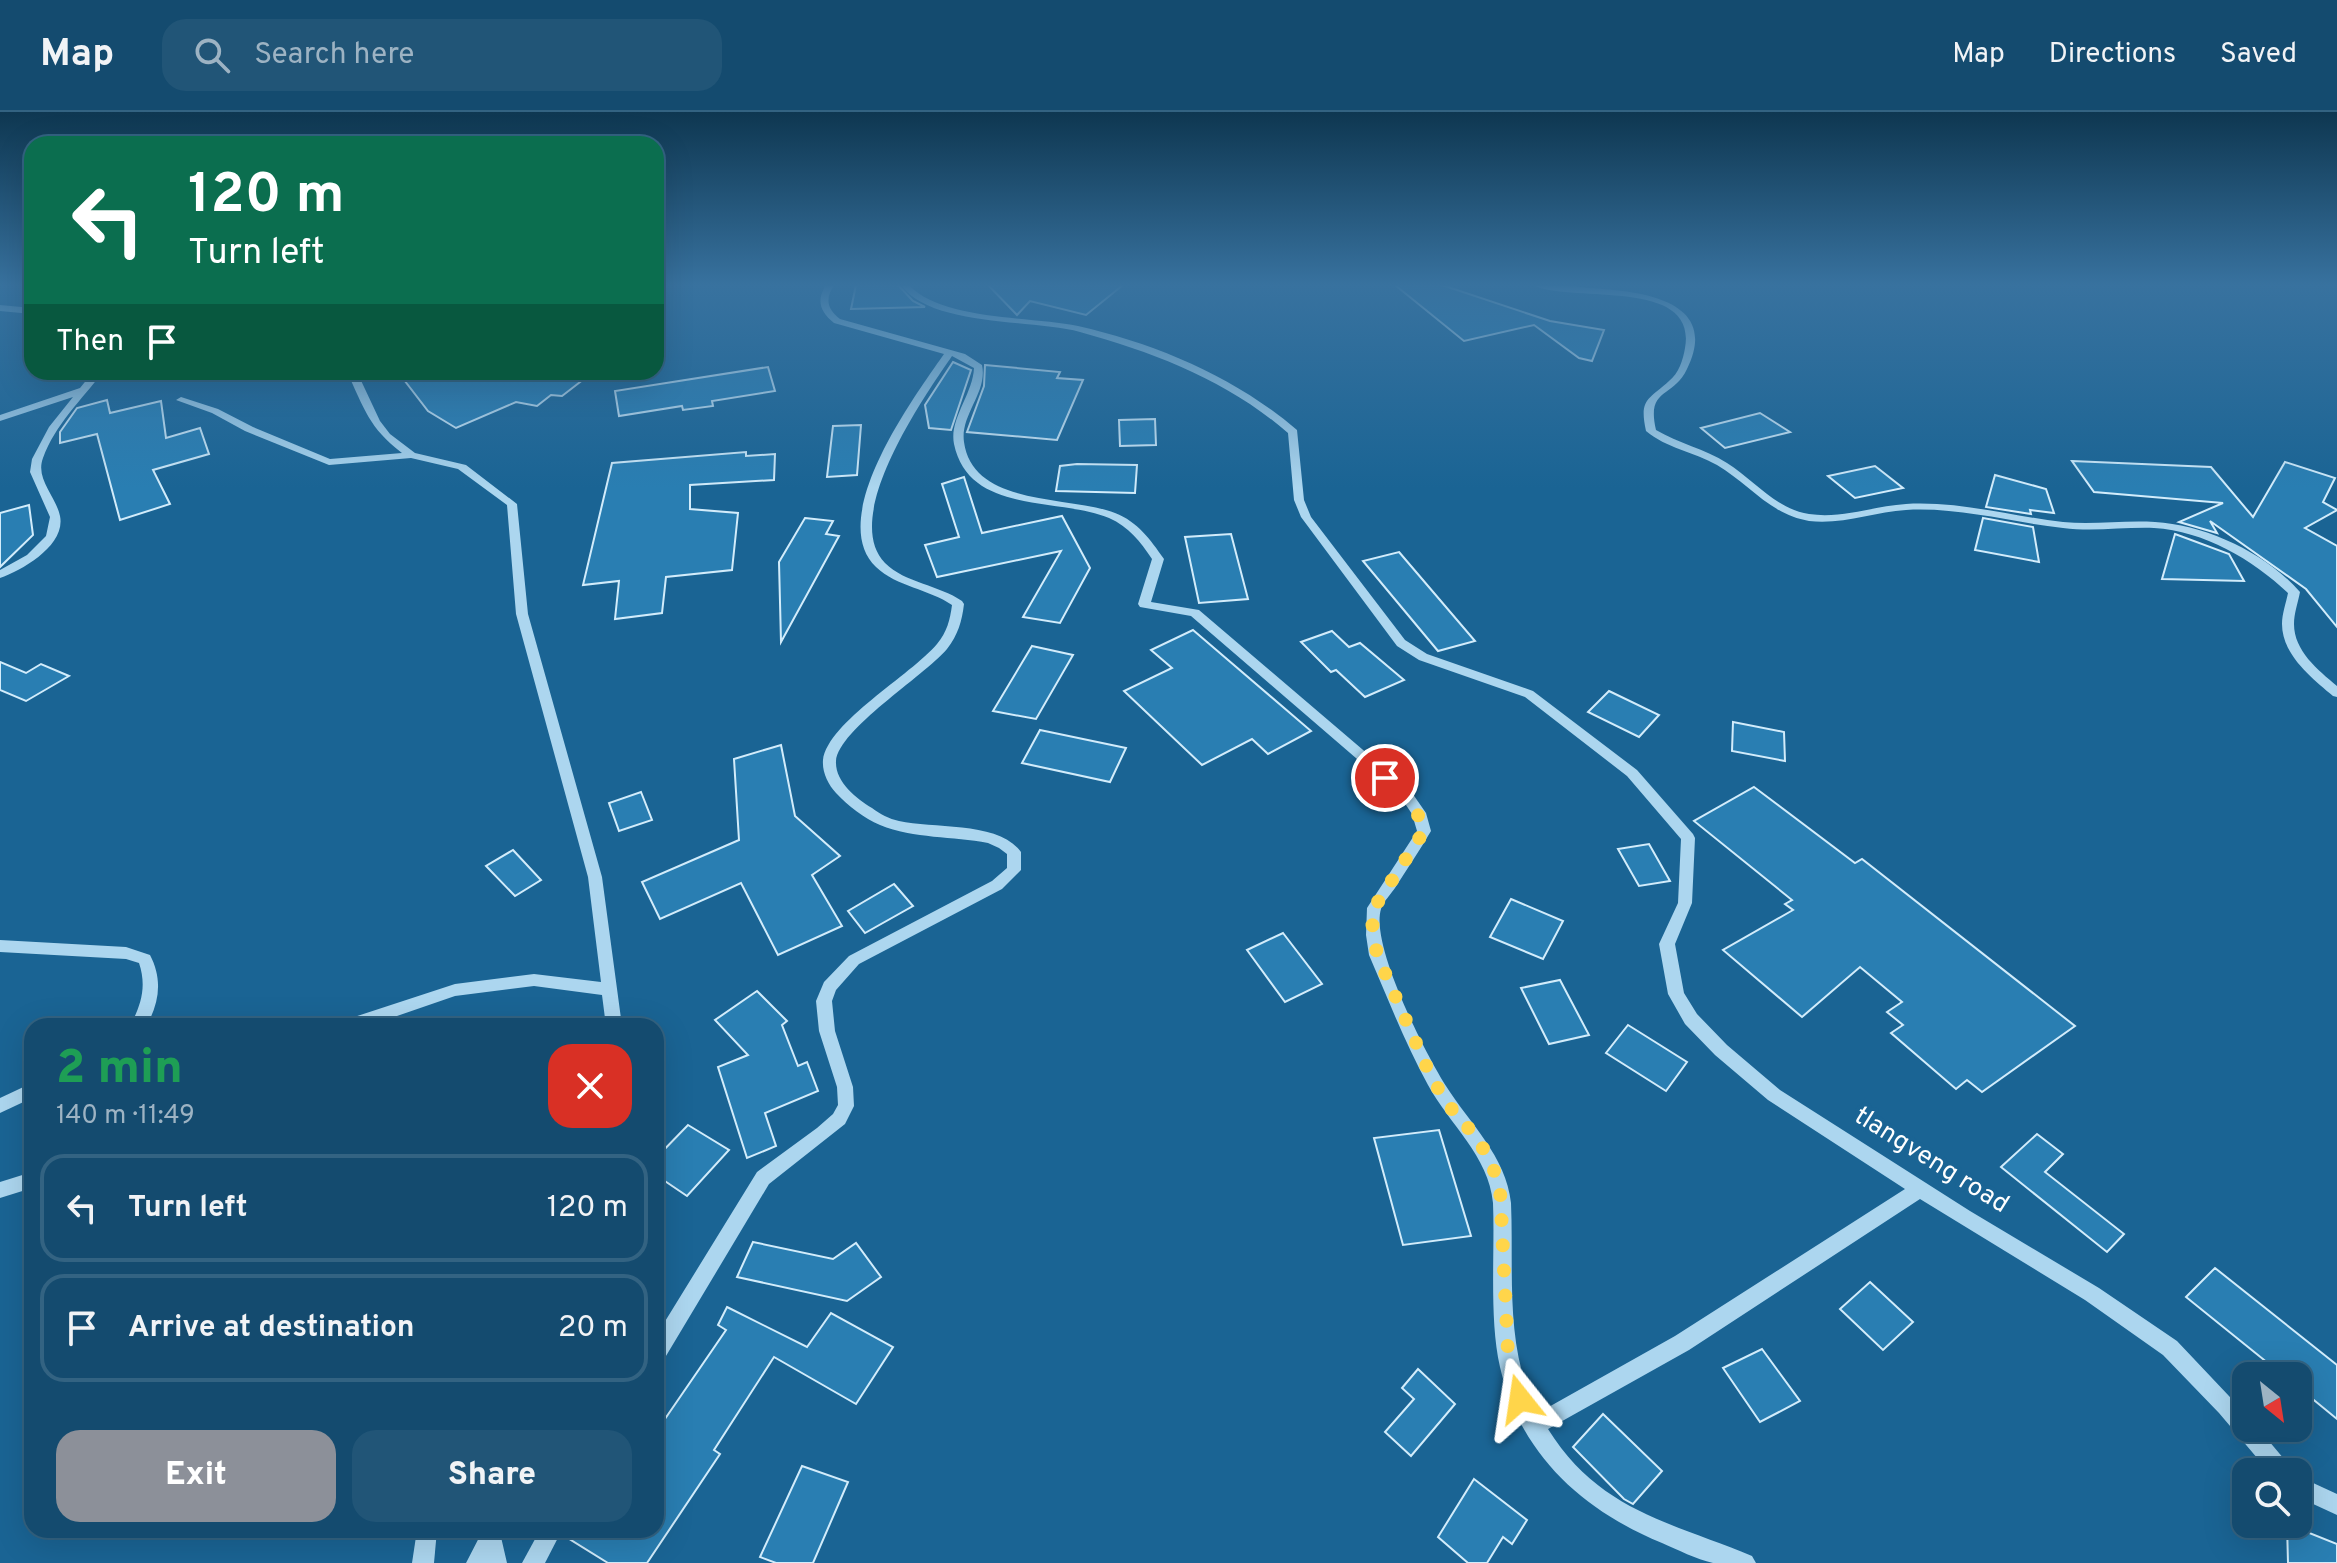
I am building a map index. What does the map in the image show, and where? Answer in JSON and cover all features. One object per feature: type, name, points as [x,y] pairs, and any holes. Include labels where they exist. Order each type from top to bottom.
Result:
[{"type":"street","points":[[664,1341],[763,1178],[839,1119],[846,1106],[845,1087],[827,1031],[824,1001],[829,987],[854,960],[997,885],[1014,870],[1014,852],[998,839],[921,831],[887,823],[855,804],[838,787],[829,769],[831,753],[842,736],[931,657],[955,631],[960,617],[958,604],[947,595],[900,577],[878,563],[868,546],[866,531],[870,499],[906,416],[949,353],[975,361],[979,367],[977,388],[958,441],[962,456],[981,481],[1001,493],[1020,499],[1077,504],[1101,510],[1144,536],[1158,559],[1144,604],[1195,613],[1405,793],[1419,813],[1424,831],[1374,908],[1373,935],[1377,955],[1432,1079],[1455,1114],[1475,1135],[1491,1162],[1500,1188],[1508,1353],[1520,1399],[1543,1444],[1581,1486],[1617,1512],[1666,1537],[1745,1563]]},
{"type":"street","name":"tlangveng road","points":[[1154,353],[1237,388],[1269,409],[1293,432],[1299,500],[1306,517],[1401,643],[1423,657],[1529,694],[1632,773],[1688,838],[1685,903],[1667,944],[1676,994],[1691,1019],[1721,1050],[1774,1095],[2092,1294],[2170,1348],[2270,1458]]},
{"type":"street","points":[[1688,353],[1676,380],[1652,399],[1647,413],[1651,431],[1671,444],[1721,463],[1782,508],[1797,515],[1834,518],[1908,507],[1946,508],[2082,527],[2167,526],[2194,533],[2256,564],[2281,579],[2294,592],[2287,626],[2296,650],[2315,674],[2337,693]]},
{"type":"street","points":[[0,575],[31,557],[51,537],[55,517],[35,472],[37,459],[54,427],[91,380]]},
{"type":"street","points":[[356,380],[375,422],[386,436],[411,455]]},
{"type":"street","points":[[0,418],[84,389]]},
{"type":"street","points":[[181,400],[215,411],[249,429],[329,462],[411,455],[462,467],[512,504],[522,614],[595,877],[613,1018]]},
{"type":"street","points":[[0,946],[126,953],[145,959],[151,972],[144,1018]]},
{"type":"street","points":[[372,1018],[455,990],[534,980],[609,989]]},
{"type":"street","points":[[0,1106],[24,1094]]},
{"type":"street","points":[[0,1190],[24,1182]]},
{"type":"street","points":[[1535,1426],[1682,1343],[1920,1189]]},
{"type":"street","points":[[2312,1493],[2337,1505]]},
{"type":"street","points":[[423,1563],[426,1538]]},
{"type":"street","points":[[477,1563],[490,1538]]},
{"type":"street","points":[[493,1538],[496,1563]]},
{"type":"street","points":[[533,1563],[547,1538]]},
{"type":"building","points":[[1572,353],[1595,353],[1592,361]]},
{"type":"building","points":[[953,362],[971,370],[951,430],[929,428],[925,405]]},
{"type":"building","points":[[985,365],[1060,372],[1057,378],[1083,380],[1057,440],[967,432],[984,386]]},
{"type":"building","points":[[768,367],[775,391],[712,401],[713,406],[683,410],[682,406],[619,416],[615,391]]},
{"type":"building","points":[[404,380],[583,380],[562,396],[551,395],[537,406],[516,402],[456,428],[428,411]]},
{"type":"building","points":[[107,400],[110,413],[161,401],[166,438],[200,428],[209,454],[153,470],[170,504],[120,520],[97,434],[60,443],[60,432],[77,408]]},
{"type":"building","points":[[1760,413],[1790,432],[1725,448],[1701,428]]},
{"type":"building","points":[[1155,419],[1156,445],[1120,446],[1119,420]]},
{"type":"building","points":[[861,425],[857,475],[827,477],[833,426]]},
{"type":"building","points":[[746,452],[746,456],[775,454],[774,480],[690,485],[690,509],[738,513],[732,570],[666,577],[662,613],[615,619],[619,581],[583,585],[612,463]]},
{"type":"building","points":[[2072,461],[2211,467],[2253,517],[2285,462],[2335,478],[2323,502],[2337,510],[2305,528],[2337,546],[2337,627],[2306,589],[2210,521],[2217,533],[2179,522],[2223,503],[2094,492]]},
{"type":"building","points":[[1137,465],[1135,493],[1056,491],[1060,466]]},
{"type":"building","points":[[1875,466],[1903,488],[1855,498],[1828,476]]},
{"type":"building","points":[[1995,475],[2046,489],[2054,513],[2030,510],[2031,514],[1986,507]]},
{"type":"building","points":[[964,477],[982,533],[1062,516],[1090,568],[1060,623],[1023,617],[1061,551],[937,577],[925,545],[959,537],[942,484]]},
{"type":"building","points":[[29,505],[33,535],[0,567],[0,513]]},
{"type":"building","points":[[805,518],[833,521],[826,534],[839,536],[781,642],[779,562]]},
{"type":"building","points":[[1983,518],[2033,527],[2039,562],[1975,550]]},
{"type":"building","points":[[1231,534],[1248,599],[1199,603],[1185,537]]},
{"type":"building","points":[[2175,534],[2229,554],[2244,581],[2162,579]]},
{"type":"building","points":[[1399,552],[1475,641],[1438,651],[1363,561]]},
{"type":"building","points":[[1193,630],[1311,731],[1268,754],[1252,739],[1202,765],[1124,691],[1172,668],[1151,650]]},
{"type":"building","points":[[1332,631],[1349,647],[1360,643],[1404,680],[1365,697],[1336,670],[1331,672],[1301,642]]},
{"type":"building","points":[[1032,646],[1073,655],[1036,719],[993,711]]},
{"type":"building","points":[[0,662],[26,673],[41,664],[69,676],[26,701],[0,690]]},
{"type":"building","points":[[1609,691],[1659,715],[1639,737],[1588,712]]},
{"type":"building","points":[[1733,722],[1784,732],[1785,761],[1732,751]]},
{"type":"building","points":[[1040,730],[1126,748],[1110,782],[1022,763]]},
{"type":"building","points":[[781,745],[795,816],[840,856],[812,875],[842,926],[778,955],[741,883],[660,919],[642,882],[739,840],[734,759]]},
{"type":"building","points":[[1754,787],[1855,863],[1862,859],[2075,1026],[1982,1092],[1967,1080],[1956,1089],[1891,1033],[1903,1025],[1887,1012],[1902,1002],[1860,967],[1802,1017],[1723,950],[1793,910],[1785,904],[1792,900],[1694,821]]},
{"type":"building","points":[[641,792],[652,820],[619,831],[609,803]]},
{"type":"building","points":[[1649,844],[1670,881],[1639,886],[1618,849]]},
{"type":"building","points":[[513,850],[541,880],[515,896],[486,866]]},
{"type":"building","points":[[894,884],[913,906],[865,933],[848,911]]},
{"type":"building","points":[[1511,899],[1563,921],[1543,959],[1490,937]]},
{"type":"building","points":[[1283,933],[1322,984],[1285,1002],[1247,950]]},
{"type":"building","points":[[1560,980],[1589,1035],[1549,1044],[1521,988]]},
{"type":"building","points":[[757,991],[787,1021],[782,1025],[798,1066],[807,1062],[818,1091],[765,1113],[776,1146],[747,1158],[718,1067],[748,1055],[715,1020]]},
{"type":"building","points":[[1628,1025],[1687,1062],[1666,1091],[1606,1053]]},
{"type":"building","points":[[688,1125],[729,1150],[687,1196],[664,1180],[664,1150]]},
{"type":"building","points":[[1439,1130],[1471,1236],[1403,1245],[1374,1138]]},
{"type":"building","points":[[2037,1134],[2063,1154],[2045,1172],[2124,1234],[2107,1252],[2001,1167]]},
{"type":"building","points":[[753,1242],[833,1259],[856,1243],[881,1277],[847,1301],[737,1277]]},
{"type":"building","points":[[2215,1268],[2337,1365],[2337,1419],[2312,1398],[2312,1362],[2267,1362],[2186,1297]]},
{"type":"building","points":[[1870,1282],[1913,1322],[1883,1350],[1840,1309]]},
{"type":"building","points":[[727,1307],[807,1347],[831,1313],[893,1347],[856,1404],[774,1357],[714,1450],[720,1454],[664,1538],[664,1420],[726,1330],[718,1325]]},
{"type":"building","points":[[1762,1349],[1800,1401],[1760,1422],[1723,1368]]},
{"type":"building","points":[[1418,1369],[1455,1404],[1411,1456],[1385,1432],[1414,1399],[1402,1388]]},
{"type":"building","points":[[1603,1414],[1662,1471],[1633,1504],[1624,1499],[1573,1447]]},
{"type":"building","points":[[802,1466],[848,1482],[813,1563],[776,1563],[760,1557]]},
{"type":"building","points":[[1474,1479],[1527,1520],[1512,1544],[1503,1537],[1487,1563],[1468,1563],[1438,1537]]},
{"type":"building","points":[[2312,1534],[2337,1544],[2337,1563],[2288,1563],[2287,1538],[2312,1538]]},
{"type":"building","points":[[568,1538],[664,1538],[647,1563],[608,1563]]},
{"type":"route","points":[[1385,778],[1405,793],[1419,813],[1424,831],[1374,908],[1372,922],[1377,955],[1432,1079],[1455,1114],[1475,1135],[1491,1162],[1500,1188],[1508,1353],[1520,1399]]}]
